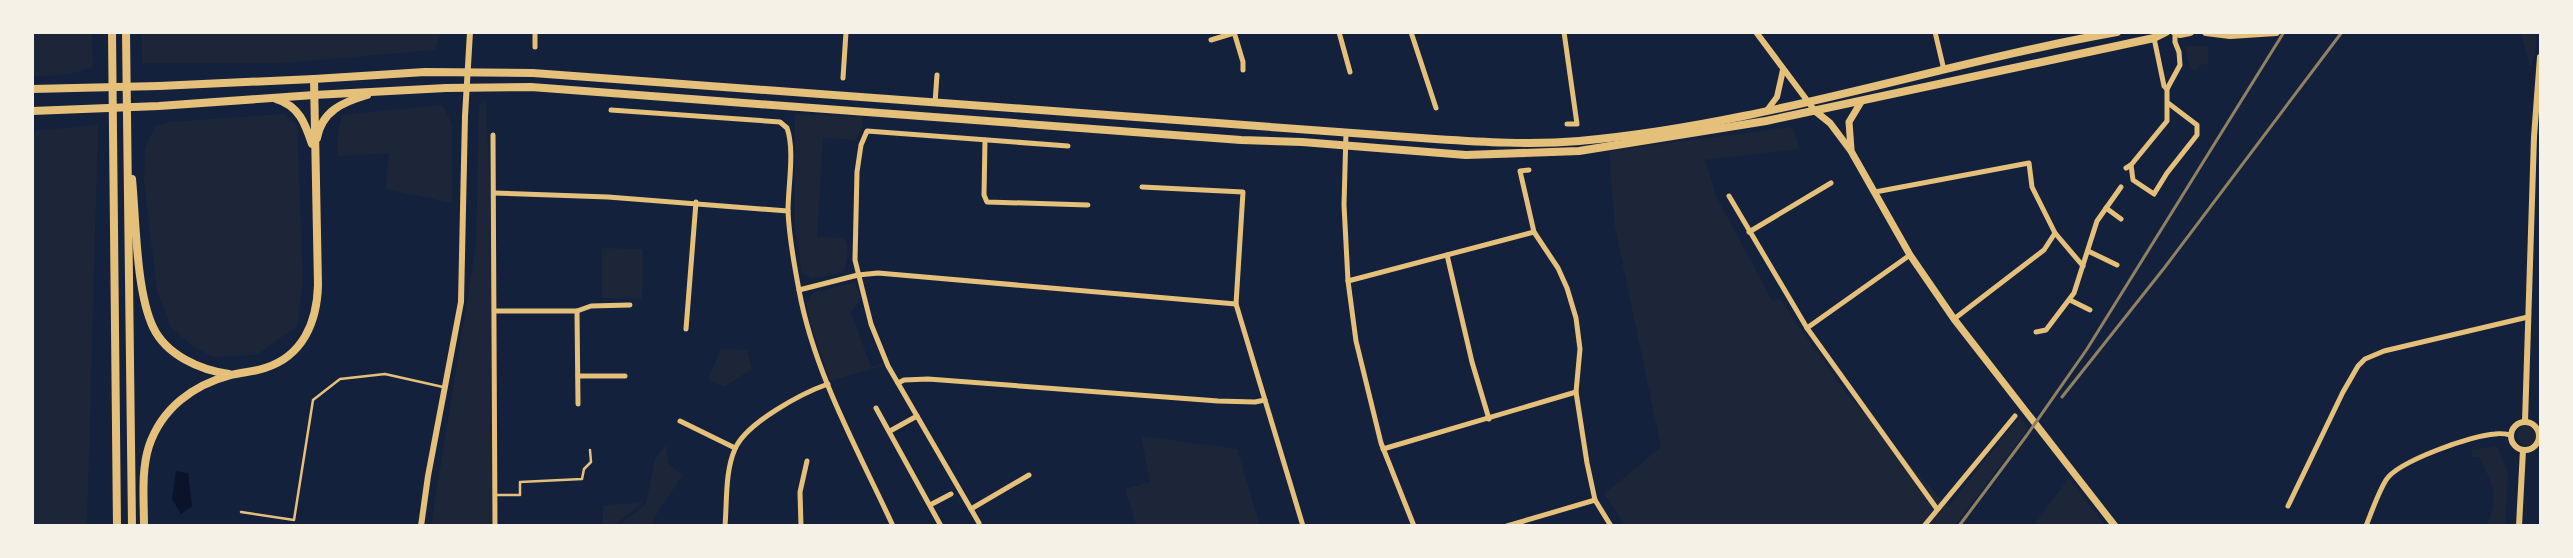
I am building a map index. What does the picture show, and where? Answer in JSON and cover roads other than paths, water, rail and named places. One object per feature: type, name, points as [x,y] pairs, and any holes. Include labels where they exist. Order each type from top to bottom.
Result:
[{"type":"main road","points":[[112,32],[117,526]]},
{"type":"main road","points":[[126,32],[132,526]]},
{"type":"main road","points":[[32,89],[159,86],[467,72],[543,74],[810,95],[1462,141],[1554,142],[1624,136],[1808,102],[2117,32]]},
{"type":"main road","points":[[32,111],[159,106],[381,90],[531,87],[1241,140],[1466,154],[1580,151],[1677,137],[1861,102],[2154,38],[2166,32]]},
{"type":"main road","points":[[2175,33],[2190,32]]},
{"type":"main road","points":[[2206,32],[2230,35],[2276,32]]},
{"type":"main road","points":[[144,526],[146,462],[149,447],[159,424],[177,402],[193,390],[234,374],[265,368],[280,361],[300,343],[312,322],[317,307],[318,285],[314,79]]},
{"type":"main road","points":[[315,151],[319,128],[331,111],[349,100],[381,90]]},
{"type":"main road","points":[[271,97],[285,102],[299,114],[306,124],[315,151]]},
{"type":"main road","points":[[1851,152],[1849,122],[1861,102]]},
{"type":"main road","points":[[1815,111],[1823,116],[1851,152],[1910,255],[1954,319],[2114,526]]},
{"type":"main road","points":[[127,124],[142,283],[154,329],[176,354],[191,364],[234,374]]},
{"type":"street","points":[[421,526],[444,388],[461,302],[467,72],[470,32]]},
{"type":"street","points":[[535,32],[535,47]]},
{"type":"street","points":[[843,78],[846,32]]},
{"type":"street","points":[[1339,32],[1350,72]]},
{"type":"street","points":[[1411,32],[1436,108]]},
{"type":"street","points":[[1564,32],[1577,124],[1567,124]]},
{"type":"street","points":[[1756,32],[1815,111]]},
{"type":"street","points":[[1935,32],[1944,70]]},
{"type":"street","points":[[1211,40],[1234,33],[1243,62],[1243,70]]},
{"type":"street","points":[[2166,87],[2180,65],[2175,33]]},
{"type":"street","points":[[2154,38],[2166,87],[2168,103],[2167,120],[2128,167],[2132,180],[2154,194],[2167,173],[2197,135],[2197,125],[2168,103]]},
{"type":"street","points":[[2524,422],[2534,145],[2540,58]]},
{"type":"street","points":[[1768,109],[1778,97],[1783,70]]},
{"type":"street","points":[[935,103],[937,75]]},
{"type":"street","points":[[611,110],[780,122],[787,128],[790,134],[788,211],[799,290],[813,344],[828,384],[893,526]]},
{"type":"street","points":[[979,523],[898,383],[878,344],[855,260],[858,172],[862,145],[867,131],[1068,146]]},
{"type":"street","points":[[1346,132],[1344,205],[1348,282],[1356,341],[1383,449],[1414,526]]},
{"type":"street","points":[[494,135],[496,526]]},
{"type":"street","points":[[985,140],[984,195],[987,202],[1088,205]]},
{"type":"street","points":[[1874,192],[2029,163],[2032,187],[2055,233],[2083,266]]},
{"type":"street","points":[[1529,170],[1520,171],[1534,232],[1558,268],[1567,288],[1576,318],[1580,349],[1576,392],[1595,500],[1610,526]]},
{"type":"street","points":[[1749,232],[1830,183]]},
{"type":"street","points":[[1142,187],[1242,192],[1236,304],[1303,526]]},
{"type":"street","points":[[2036,332],[2046,330],[2070,300],[2097,222],[2121,187]]},
{"type":"street","points":[[494,193],[608,196],[788,211]]},
{"type":"street","points":[[1729,196],[1806,328],[1937,509]]},
{"type":"street","points":[[686,329],[696,202]]},
{"type":"street","points":[[2106,208],[2121,219]]},
{"type":"street","points":[[1348,282],[1534,232]]},
{"type":"street","points":[[1954,319],[2044,250],[2055,233]]},
{"type":"street","points":[[2088,251],[2117,265]]},
{"type":"street","points":[[1447,255],[1472,362],[1489,419]]},
{"type":"street","points":[[1806,328],[1910,255]]},
{"type":"street","points":[[799,290],[858,275],[878,274],[1236,304]]},
{"type":"street","points":[[2070,300],[2090,310]]},
{"type":"street","points":[[495,311],[577,311],[591,306],[630,306]]},
{"type":"street","points":[[577,311],[578,404]]},
{"type":"street","points":[[2288,506],[2343,392],[2365,359],[2384,351],[2528,317]]},
{"type":"street","points":[[578,376],[625,376]]},
{"type":"street","points":[[898,383],[904,380],[928,379],[1218,401],[1255,402],[1265,400]]},
{"type":"street","points":[[725,526],[730,470],[735,448],[767,416],[803,394],[828,384]]},
{"type":"street","points":[[1383,449],[1576,392]]},
{"type":"street","points":[[876,408],[941,526]]},
{"type":"street","points":[[890,431],[917,416]]},
{"type":"street","points":[[1924,526],[2015,416]]},
{"type":"street","points":[[680,421],[735,448]]},
{"type":"street","points":[[2524,422],[2536,428],[2540,438],[2535,446],[2523,450],[2515,447],[2511,435],[2515,426],[2524,422]]},
{"type":"street","points":[[2366,526],[2386,479],[2396,469],[2419,456],[2494,434],[2511,435]]},
{"type":"street","points":[[2519,526],[2523,450]]},
{"type":"street","points":[[801,526],[800,492],[807,461]]},
{"type":"street","points":[[971,509],[1029,475]]},
{"type":"street","points":[[930,505],[951,494]]},
{"type":"street","points":[[1507,526],[1595,500]]},
{"type":"lane","points":[[241,512],[294,520],[313,400],[340,379],[385,374],[444,388]]},
{"type":"lane","points":[[495,495],[520,495],[520,482],[582,479],[584,470],[591,462],[590,450]]},
{"type":"railway","points":[[1959,526],[2027,435],[2087,349],[2284,32]]},
{"type":"railway","points":[[2062,397],[2165,267],[2342,32]]}]
